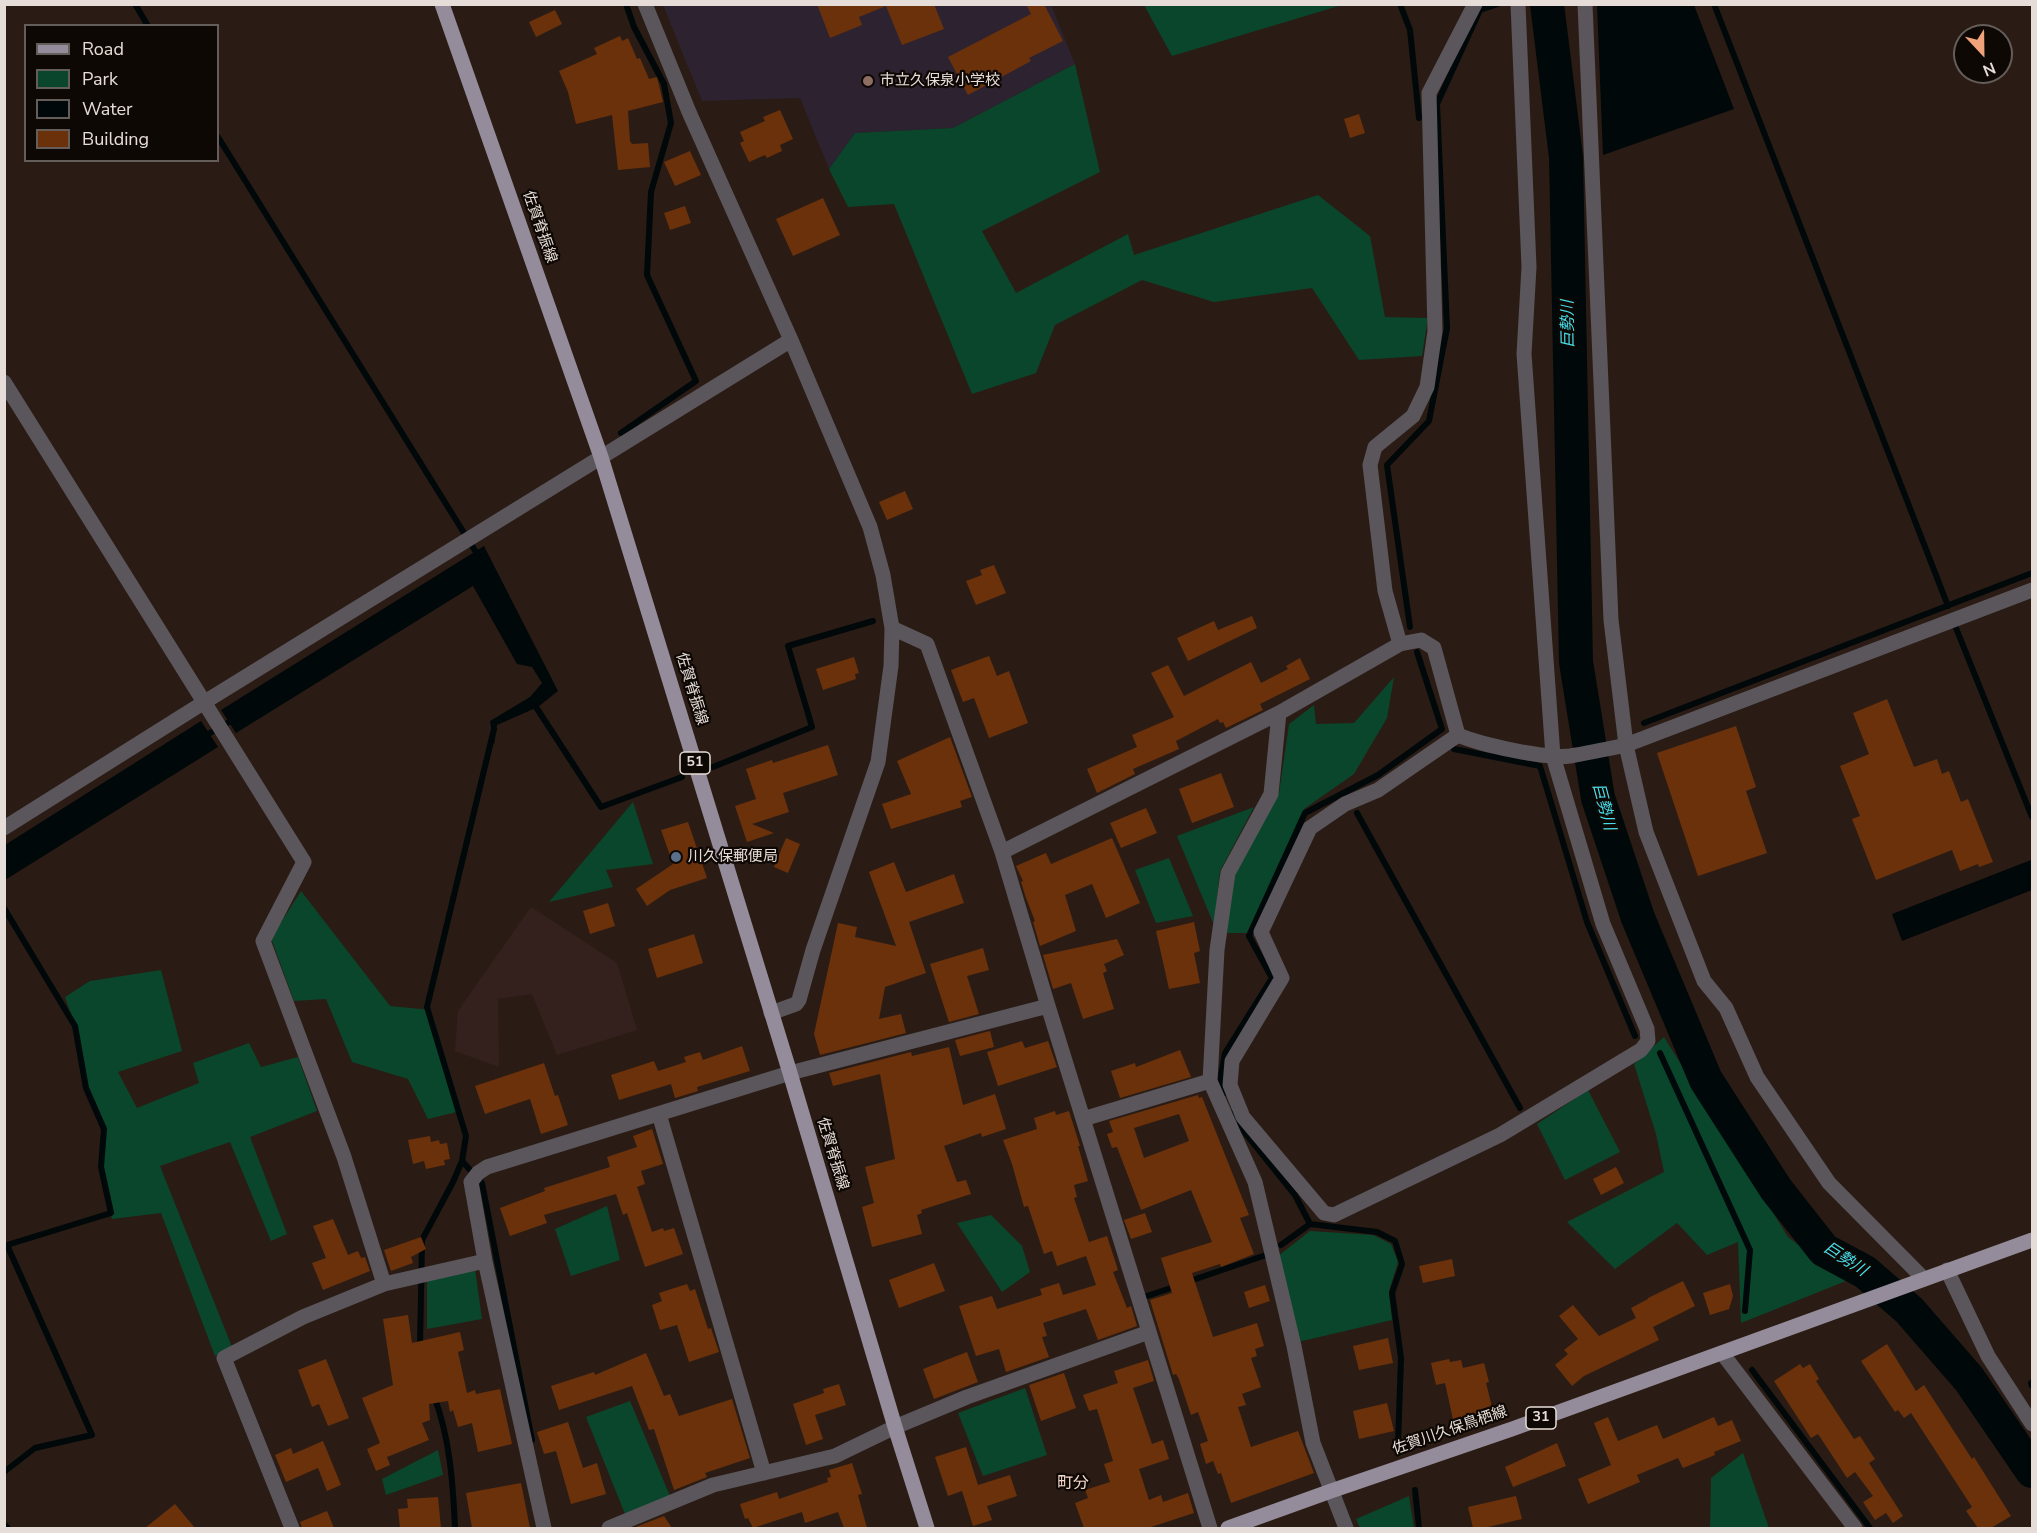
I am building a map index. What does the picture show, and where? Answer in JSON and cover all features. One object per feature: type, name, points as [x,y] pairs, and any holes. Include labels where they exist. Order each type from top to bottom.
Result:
[{"type":"main road","name":"佐賀脊振線","points":[[442,4],[601,457],[927,1528]]},
{"type":"main road","name":"31","points":[[1924,1279],[2032,1240]]},
{"type":"main road","name":"佐賀川久保鳥栖線","points":[[1228,1528],[1512,1429],[1924,1279]]},
{"type":"street","points":[[645,4],[689,112],[791,340],[870,527],[883,575],[892,628],[891,666],[878,762],[813,950],[799,1000],[796,1004],[771,1013]]},
{"type":"street","points":[[1400,644],[1385,591],[1370,465],[1375,447],[1413,416],[1427,387],[1435,331],[1429,93],[1475,4]]},
{"type":"street","points":[[1458,735],[1378,790],[1345,804],[1310,828],[1261,932],[1282,978],[1232,1061],[1230,1085],[1243,1117],[1324,1214],[1334,1215],[1500,1135],[1641,1050],[1648,1041],[1647,1029],[1603,924],[1560,756],[1524,354],[1528,267],[1518,4]]},
{"type":"street","points":[[1585,4],[1611,620],[1626,745],[1646,832],[1704,981],[1726,1008],[1757,1077],[1829,1183],[1924,1279]]},
{"type":"street","points":[[4,828],[791,340]]},
{"type":"street","points":[[4,381],[304,862],[263,941],[344,1157],[384,1284]]},
{"type":"street","points":[[1458,735],[1476,742],[1560,756],[1626,745],[2032,590]]},
{"type":"street","points":[[892,628],[927,644],[1002,852],[1210,1528]]},
{"type":"street","points":[[1002,852],[1279,713],[1400,644],[1421,640],[1434,648],[1458,735]]},
{"type":"street","points":[[1279,713],[1271,794],[1228,873],[1217,950],[1210,1081],[1255,1182],[1294,1346],[1313,1443],[1346,1528]]},
{"type":"street","points":[[544,1528],[485,1260],[475,1177],[488,1167],[790,1073],[1048,1006]]},
{"type":"street","points":[[1083,1119],[1210,1081]]},
{"type":"street","points":[[659,1114],[764,1473]]},
{"type":"street","points":[[292,1528],[224,1358],[303,1317],[384,1284],[485,1260]]},
{"type":"street","points":[[1947,1270],[1988,1356],[2032,1424]]},
{"type":"street","points":[[609,1528],[713,1485],[835,1456],[967,1397],[1149,1332]]},
{"type":"street","points":[[1722,1353],[1855,1528]]},
{"type":"shaded area","name":"市立久保泉小学校","points":[[663,5],[1051,5],[1075,64],[953,128],[855,133],[829,169],[800,98],[702,101]]},
{"type":"shaded area","points":[[531,907],[617,963],[637,1030],[557,1055],[532,994],[498,999],[499,1067],[455,1051],[458,1011]]},
{"type":"green space","points":[[1144,5],[1342,5],[1172,56]]},
{"type":"green space","points":[[1075,64],[1100,172],[982,231],[1016,293],[1128,234],[1134,255],[1318,195],[1370,236],[1385,317],[1428,318],[1422,356],[1359,360],[1312,288],[1214,302],[1142,280],[1055,325],[1036,373],[972,394],[894,204],[848,207],[829,169],[855,133],[953,128]]},
{"type":"green space","points":[[1394,677],[1387,718],[1354,774],[1304,809],[1247,933],[1227,933],[1231,876],[1279,793],[1289,724],[1314,705],[1316,724],[1354,723]]},
{"type":"green space","points":[[633,802],[653,864],[606,870],[613,887],[549,902]]},
{"type":"green space","points":[[1254,807],[1220,871],[1214,925],[1177,836]]},
{"type":"green space","points":[[1169,858],[1193,916],[1156,923],[1135,870]]},
{"type":"green space","points":[[301,891],[390,1006],[431,1010],[461,1111],[428,1119],[408,1079],[352,1062],[326,999],[294,1001],[271,938]]},
{"type":"green space","points":[[161,970],[182,1051],[118,1072],[137,1108],[199,1083],[193,1063],[249,1043],[261,1067],[298,1057],[317,1111],[250,1137],[287,1234],[271,1241],[230,1142],[160,1166],[232,1347],[215,1356],[161,1213],[112,1219],[101,1167],[104,1129],[86,1088],[75,1026],[65,997],[90,981]]},
{"type":"green space","points":[[1664,1037],[1788,1237],[1846,1281],[1741,1323],[1738,1242],[1707,1255],[1677,1223],[1615,1269],[1567,1222],[1664,1172],[1656,1134],[1634,1064]]},
{"type":"green space","points":[[1588,1090],[1620,1152],[1565,1180],[1537,1124]]},
{"type":"green space","points":[[607,1206],[620,1260],[571,1276],[555,1229]]},
{"type":"green space","points":[[991,1215],[1022,1246],[1030,1272],[1002,1292],[957,1223]]},
{"type":"green space","points":[[1310,1231],[1373,1235],[1391,1244],[1398,1262],[1389,1291],[1392,1320],[1298,1342],[1278,1256]]},
{"type":"green space","points":[[475,1269],[482,1319],[427,1329],[427,1281]]},
{"type":"green space","points":[[1025,1388],[1047,1455],[983,1476],[958,1413]]},
{"type":"green space","points":[[630,1401],[670,1496],[625,1514],[586,1417]]},
{"type":"green space","points":[[438,1450],[443,1475],[386,1495],[382,1479]]},
{"type":"green space","points":[[1743,1453],[1769,1528],[1710,1528],[1711,1478]]},
{"type":"green space","points":[[1409,1496],[1414,1528],[1360,1528],[1356,1519]]},
{"type":"water","points":[[1597,5],[1694,5],[1734,109],[1603,155]]},
{"type":"water","points":[[484,546],[558,691],[538,707],[497,725],[494,745],[490,721],[530,697],[542,683],[532,667],[517,664],[473,586],[236,733],[221,710]]},
{"type":"water","points":[[201,721],[218,747],[5,880],[5,845]]},
{"type":"water","points":[[2031,860],[2032,890],[1902,941],[1892,914]]},
{"type":"building","points":[[817,4],[934,4],[944,29],[902,45],[886,6],[859,17],[862,25],[830,38]]},
{"type":"building","points":[[1026,4],[1044,4],[1063,41],[1029,58],[1031,61],[968,95],[948,57],[1031,14]]},
{"type":"building","points":[[555,10],[562,24],[536,37],[529,22]]},
{"type":"building","points":[[620,36],[622,41],[628,38],[649,79],[657,77],[663,102],[628,111],[630,141],[632,144],[648,143],[650,167],[618,170],[612,115],[576,124],[568,92],[559,71],[597,54],[594,48]]},
{"type":"building","points":[[780,110],[793,139],[780,145],[782,151],[767,158],[765,155],[749,162],[740,143],[744,141],[740,132],[765,121],[763,117]]},
{"type":"building","points":[[1359,114],[1365,133],[1350,138],[1344,119]]},
{"type":"building","points":[[690,151],[701,175],[675,186],[664,162]]},
{"type":"building","points":[[823,198],[840,235],[793,256],[776,219]]},
{"type":"building","points":[[685,206],[691,223],[670,230],[664,213]]},
{"type":"building","points":[[905,491],[913,509],[887,520],[879,502]]},
{"type":"building","points":[[994,565],[1006,593],[976,605],[966,581],[982,575],[980,570]]},
{"type":"building","points":[[1252,616],[1257,628],[1188,661],[1177,638],[1214,621],[1218,630]]},
{"type":"building","points":[[989,656],[997,676],[1009,671],[1028,723],[989,738],[974,698],[963,702],[951,670]]},
{"type":"building","points":[[854,657],[859,673],[855,674],[856,679],[823,690],[816,669]]},
{"type":"building","points":[[1300,658],[1310,679],[1260,704],[1263,710],[1226,728],[1218,719],[1176,741],[1179,749],[1133,769],[1135,774],[1097,793],[1087,769],[1137,747],[1132,735],[1174,717],[1151,673],[1168,665],[1184,696],[1251,662],[1261,683],[1288,669],[1286,666]]},
{"type":"building","points":[[1887,699],[1914,767],[1937,759],[1942,774],[1949,771],[1961,802],[1968,799],[1993,862],[1979,867],[1978,864],[1960,871],[1952,850],[1876,880],[1852,819],[1860,816],[1840,766],[1869,754],[1853,713]]},
{"type":"building","points":[[1736,726],[1756,787],[1746,791],[1767,853],[1698,876],[1657,753]]},
{"type":"building","points":[[950,737],[972,797],[960,801],[962,807],[891,829],[882,804],[911,794],[897,761]]},
{"type":"building","points":[[828,745],[838,775],[783,793],[789,812],[752,824],[774,833],[747,842],[735,806],[756,799],[746,769],[772,760],[773,763]]},
{"type":"building","points":[[1221,773],[1234,807],[1192,823],[1179,789]]},
{"type":"building","points":[[1146,808],[1157,833],[1121,848],[1110,823]]},
{"type":"building","points":[[688,822],[707,878],[670,890],[647,906],[636,889],[673,864],[661,830]]},
{"type":"building","points":[[786,838],[800,844],[788,873],[774,867]]},
{"type":"building","points":[[1112,838],[1140,903],[1106,918],[1092,884],[1065,895],[1076,931],[1040,946],[1033,922],[1035,921],[1021,882],[1023,881],[1016,866],[1046,853],[1051,864]]},
{"type":"building","points":[[894,862],[906,892],[954,874],[964,903],[909,922],[926,973],[885,987],[879,1019],[901,1014],[906,1033],[820,1055],[814,1034],[838,923],[857,927],[855,937],[896,946],[869,872]]},
{"type":"building","points":[[608,903],[615,926],[590,934],[583,911]]},
{"type":"building","points":[[1194,922],[1200,951],[1194,953],[1200,983],[1169,989],[1156,931]]},
{"type":"building","points":[[694,934],[703,963],[657,978],[648,949]]},
{"type":"building","points":[[1117,939],[1124,955],[1104,964],[1107,971],[1103,973],[1114,1009],[1083,1019],[1071,983],[1053,989],[1043,955]]},
{"type":"building","points":[[983,948],[989,970],[967,976],[979,1014],[949,1022],[930,964]]},
{"type":"building","points":[[990,1031],[994,1047],[960,1056],[955,1040]]},
{"type":"building","points":[[1022,1041],[1025,1048],[1048,1041],[1057,1067],[998,1086],[987,1052]]},
{"type":"building","points":[[742,1046],[750,1071],[697,1087],[698,1091],[675,1098],[671,1084],[619,1100],[611,1075],[654,1061],[658,1071],[686,1062],[684,1057],[700,1052],[703,1060]]},
{"type":"building","points":[[949,1047],[963,1105],[995,1094],[1006,1129],[982,1137],[981,1133],[944,1146],[957,1182],[966,1180],[971,1194],[921,1210],[922,1213],[917,1215],[922,1234],[872,1247],[862,1207],[874,1203],[865,1167],[895,1159],[880,1074],[833,1086],[829,1073],[911,1052],[912,1056]]},
{"type":"building","points":[[1180,1050],[1191,1077],[1120,1098],[1111,1071],[1135,1063],[1136,1067]]},
{"type":"building","points":[[544,1063],[568,1125],[541,1134],[530,1099],[485,1114],[475,1086]]},
{"type":"building","points":[[1198,1095],[1199,1098],[1202,1097],[1249,1215],[1240,1218],[1254,1254],[1221,1267],[1220,1264],[1192,1273],[1213,1337],[1257,1323],[1264,1346],[1255,1349],[1257,1356],[1251,1358],[1261,1387],[1242,1394],[1246,1405],[1238,1407],[1251,1447],[1298,1431],[1314,1473],[1231,1503],[1221,1473],[1218,1474],[1213,1461],[1206,1464],[1200,1444],[1208,1441],[1198,1412],[1191,1415],[1179,1379],[1176,1374],[1173,1375],[1150,1300],[1172,1293],[1161,1258],[1212,1242],[1191,1190],[1141,1210],[1117,1147],[1112,1148],[1107,1134],[1113,1132],[1109,1121]],"holes":[[[1179,1114],[1189,1141],[1144,1158],[1134,1128]]]},
{"type":"building","points":[[1055,1111],[1056,1115],[1069,1111],[1080,1146],[1078,1146],[1088,1181],[1074,1185],[1077,1197],[1074,1198],[1089,1242],[1107,1236],[1118,1270],[1113,1272],[1127,1308],[1131,1306],[1137,1326],[1098,1340],[1086,1309],[1043,1323],[1047,1336],[1042,1337],[1049,1357],[1006,1372],[999,1349],[976,1356],[959,1306],[992,1296],[997,1309],[1042,1295],[1040,1289],[1059,1283],[1063,1295],[1096,1285],[1086,1256],[1057,1266],[1052,1251],[1044,1254],[1028,1206],[1024,1207],[1003,1140],[1037,1129],[1034,1118]]},
{"type":"building","points":[[652,1129],[663,1164],[641,1171],[645,1184],[637,1187],[652,1232],[663,1228],[664,1231],[674,1228],[683,1254],[645,1267],[627,1213],[623,1215],[616,1194],[544,1215],[547,1223],[510,1236],[500,1208],[545,1191],[544,1188],[610,1167],[607,1157],[637,1147],[633,1136]]},
{"type":"building","points":[[430,1136],[431,1142],[439,1140],[440,1144],[447,1143],[450,1159],[444,1160],[445,1165],[426,1169],[424,1161],[413,1164],[408,1140]]},
{"type":"building","points":[[1616,1167],[1624,1183],[1601,1195],[1593,1179]]},
{"type":"building","points":[[1145,1213],[1152,1232],[1131,1239],[1124,1220]]},
{"type":"building","points":[[333,1219],[348,1255],[358,1251],[361,1258],[365,1257],[370,1271],[323,1290],[312,1263],[326,1258],[313,1226]]},
{"type":"building","points":[[421,1237],[426,1249],[411,1257],[413,1263],[391,1271],[384,1250]]},
{"type":"building","points":[[1452,1259],[1455,1276],[1423,1283],[1419,1266]]},
{"type":"building","points":[[934,1263],[945,1291],[899,1308],[889,1280]]},
{"type":"building","points":[[1683,1281],[1695,1306],[1653,1327],[1659,1340],[1584,1376],[1572,1386],[1555,1365],[1568,1354],[1564,1350],[1578,1339],[1559,1316],[1573,1305],[1599,1336],[1636,1318],[1631,1308]]},
{"type":"building","points":[[687,1284],[690,1291],[695,1289],[708,1329],[711,1328],[719,1352],[689,1362],[677,1325],[660,1330],[652,1305],[662,1301],[659,1293]]},
{"type":"building","points":[[1730,1284],[1733,1296],[1729,1309],[1710,1315],[1703,1293]]},
{"type":"building","points":[[1265,1285],[1270,1301],[1249,1308],[1244,1292]]},
{"type":"building","points":[[408,1315],[412,1343],[460,1332],[464,1350],[458,1352],[467,1393],[475,1390],[476,1394],[500,1389],[512,1444],[478,1452],[472,1423],[458,1427],[453,1410],[450,1412],[448,1401],[429,1404],[430,1420],[422,1423],[429,1440],[387,1457],[390,1465],[376,1471],[367,1449],[380,1443],[362,1398],[393,1385],[383,1319]]},
{"type":"building","points":[[1388,1338],[1393,1363],[1359,1370],[1353,1346]]},
{"type":"building","points":[[1887,1344],[1916,1391],[1924,1385],[1972,1459],[1974,1457],[2011,1516],[1991,1528],[1978,1528],[1966,1511],[1972,1507],[1911,1413],[1904,1418],[1898,1410],[1895,1412],[1861,1361]]},
{"type":"building","points":[[967,1352],[978,1382],[934,1399],[923,1369]]},
{"type":"building","points":[[646,1353],[664,1396],[670,1394],[679,1416],[732,1399],[750,1458],[705,1473],[707,1477],[674,1490],[654,1429],[649,1430],[632,1386],[559,1410],[551,1386],[594,1372],[595,1375]]},
{"type":"building","points":[[326,1359],[349,1418],[328,1426],[319,1404],[312,1407],[298,1370]]},
{"type":"building","points":[[1449,1359],[1450,1362],[1461,1360],[1463,1368],[1484,1363],[1489,1382],[1486,1383],[1494,1415],[1454,1424],[1445,1383],[1436,1385],[1431,1363]]},
{"type":"building","points":[[1148,1360],[1154,1381],[1133,1388],[1152,1444],[1163,1440],[1169,1459],[1139,1469],[1149,1500],[1161,1495],[1163,1502],[1188,1493],[1194,1513],[1148,1528],[1084,1528],[1075,1503],[1088,1498],[1085,1490],[1110,1482],[1104,1464],[1113,1461],[1097,1409],[1089,1411],[1083,1395],[1118,1383],[1114,1371]]},
{"type":"building","points":[[1800,1364],[1803,1368],[1810,1364],[1819,1379],[1816,1381],[1854,1439],[1860,1436],[1875,1459],[1869,1463],[1903,1516],[1893,1523],[1886,1513],[1875,1520],[1863,1502],[1873,1496],[1855,1472],[1847,1478],[1818,1434],[1811,1438],[1774,1381]]},
{"type":"building","points":[[1064,1373],[1076,1408],[1041,1421],[1029,1385]]},
{"type":"building","points":[[839,1384],[846,1405],[815,1415],[823,1439],[806,1445],[793,1404],[824,1393],[823,1389]]},
{"type":"building","points":[[1387,1403],[1394,1431],[1359,1439],[1353,1411]]},
{"type":"building","points":[[1608,1417],[1618,1441],[1657,1425],[1663,1439],[1714,1417],[1718,1426],[1732,1420],[1741,1441],[1683,1468],[1678,1458],[1637,1475],[1640,1482],[1588,1504],[1578,1479],[1611,1465],[1594,1423]]},
{"type":"building","points":[[568,1422],[583,1468],[597,1463],[606,1494],[571,1504],[556,1451],[544,1454],[537,1432]]},
{"type":"building","points":[[323,1441],[341,1485],[327,1491],[318,1468],[286,1482],[275,1455],[291,1448],[293,1454]]},
{"type":"building","points":[[1557,1443],[1566,1466],[1513,1487],[1505,1467]]},
{"type":"building","points":[[966,1447],[978,1485],[1010,1475],[1017,1496],[987,1506],[992,1520],[973,1526],[962,1491],[948,1496],[935,1457]]},
{"type":"building","points":[[852,1463],[862,1494],[858,1495],[867,1528],[844,1528],[838,1512],[805,1523],[802,1512],[753,1528],[748,1518],[745,1519],[740,1504],[777,1492],[779,1499],[828,1482],[827,1478],[831,1477],[829,1470]]},
{"type":"building","points":[[521,1483],[530,1528],[472,1528],[466,1493]]},
{"type":"building","points":[[1516,1496],[1522,1519],[1484,1528],[1473,1528],[1468,1507]]},
{"type":"building","points":[[438,1497],[441,1528],[400,1528],[398,1509],[408,1508],[407,1499]]},
{"type":"building","points":[[175,1504],[195,1528],[145,1528]]},
{"type":"building","points":[[327,1511],[334,1528],[302,1528],[300,1522]]},
{"type":"building","points":[[664,1516],[672,1528],[633,1528]]},
{"type":"waterway","points":[[135,4],[147,24]]},
{"type":"waterway","points":[[621,433],[696,381],[647,275],[651,192],[671,123],[664,84],[634,27],[626,4]]},
{"type":"waterway","points":[[1400,4],[1410,30],[1419,118]]},
{"type":"waterway","points":[[1410,627],[1387,465],[1429,421],[1447,328],[1437,104],[1480,10],[1498,4]]},
{"type":"waterway","name":"巨勢川","points":[[1547,4],[1566,157],[1576,662],[1598,798],[1638,918],[1706,1080],[1776,1189],[1824,1250],[1865,1272],[1909,1310],[1969,1379],[2032,1471]]},
{"type":"waterway","points":[[1714,4],[1948,606]]},
{"type":"waterway","points":[[219,139],[479,557]]},
{"type":"waterway","points":[[1644,723],[2032,573]]},
{"type":"waterway","points":[[713,767],[812,727],[788,646],[873,621]]},
{"type":"waterway","points":[[1956,628],[2032,817]]},
{"type":"waterway","points":[[1225,1093],[1220,1081],[1225,1053],[1272,978],[1249,936],[1305,813],[1378,775],[1442,729],[1417,652]]},
{"type":"waterway","points":[[534,704],[601,807],[682,777]]},
{"type":"waterway","points":[[203,737],[236,718]]},
{"type":"waterway","points":[[420,1347],[422,1240],[462,1161],[466,1136],[427,1007],[494,729]]},
{"type":"waterway","points":[[1454,749],[1540,766],[1587,922],[1635,1036]]},
{"type":"waterway","points":[[1357,813],[1520,1108]]},
{"type":"waterway","points":[[4,908],[75,1026],[86,1088],[104,1129],[101,1167],[111,1213],[7,1245],[92,1435],[35,1448],[4,1472]]},
{"type":"waterway","points":[[1660,1053],[1750,1250],[1745,1311]]},
{"type":"waterway","points":[[1233,1113],[1238,1124],[1295,1195],[1310,1224],[1377,1232],[1395,1241],[1402,1264],[1392,1293],[1401,1358],[1398,1444]]},
{"type":"waterway","points":[[462,1161],[482,1183],[532,1440]]},
{"type":"waterway","points":[[1281,1245],[1310,1224]]},
{"type":"waterway","points":[[1187,1282],[1266,1255]]},
{"type":"waterway","points":[[1147,1296],[1177,1286]]},
{"type":"waterway","points":[[1752,1370],[1870,1528]]},
{"type":"waterway","points":[[2032,1382],[2032,1386]]},
{"type":"waterway","points":[[434,1396],[447,1445],[452,1478],[455,1528]]},
{"type":"waterway","points":[[1415,1490],[1419,1528]]},
{"type":"waterway","points":[[4,1524],[8,1528]]},
{"type":"place","name":"市立久保泉小学校","points":[[868,81]]},
{"type":"place","name":"川久保郵便局","points":[[676,857]]},
{"type":"district","name":"町分","points":[[1073,1484]]}]
